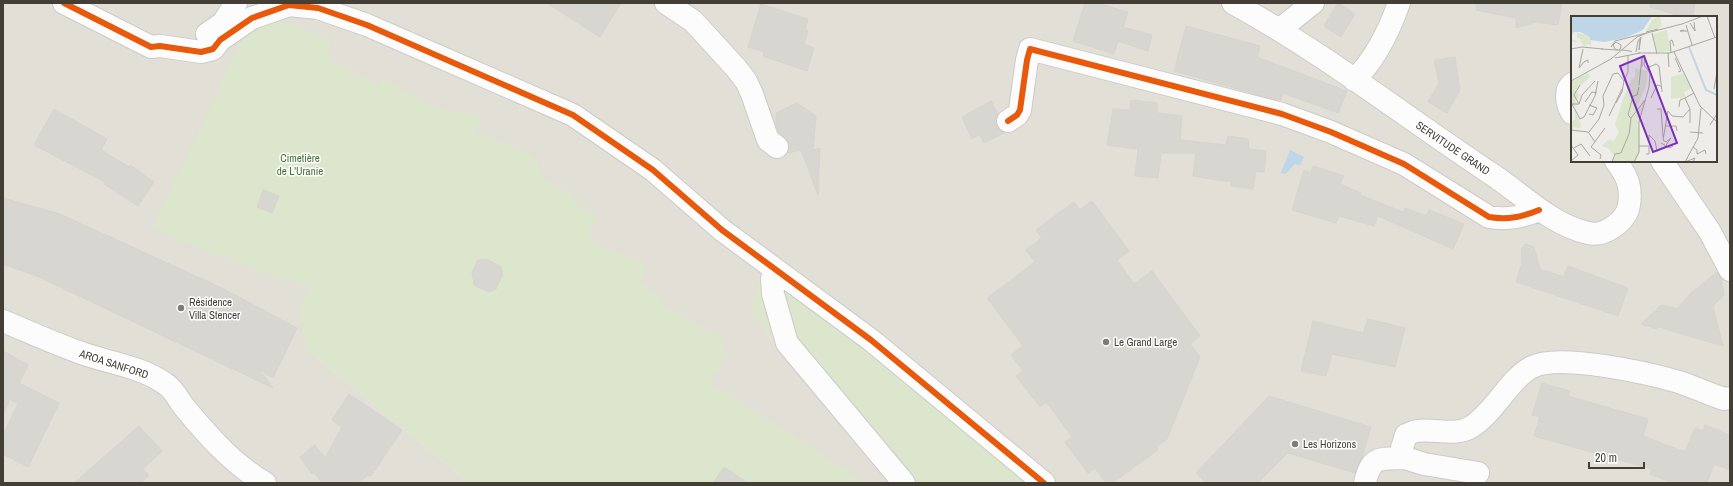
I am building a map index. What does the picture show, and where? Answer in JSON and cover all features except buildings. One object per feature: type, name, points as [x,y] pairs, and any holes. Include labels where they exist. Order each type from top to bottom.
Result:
[{"type":"street","points":[[64,3],[151,47],[160,46],[201,52],[213,49],[220,40],[252,18],[289,4],[318,8],[367,26],[573,115],[653,170],[722,230],[871,340],[1044,483]]},
{"type":"street","points":[[182,50],[223,23],[236,3]]},
{"type":"street","points":[[666,3],[693,21],[746,81],[768,140],[777,147]]},
{"type":"street","name":"SERVITUDE GRAND","points":[[1233,3],[1279,30],[1354,80],[1502,181],[1539,210],[1589,234],[1605,232],[1618,224],[1629,208],[1631,190],[1617,162]]},
{"type":"street","points":[[1279,30],[1313,3]]},
{"type":"street","points":[[1354,80],[1366,68],[1381,44],[1391,25],[1399,3]]},
{"type":"street","points":[[1008,121],[1017,115],[1020,110],[1030,49],[1282,114],[1331,132],[1404,164],[1489,217],[1501,219],[1518,218],[1539,210]]},
{"type":"street","points":[[1571,85],[1569,86],[1567,96],[1571,110]]},
{"type":"street","points":[[1663,162],[1710,232],[1730,270]]},
{"type":"street","points":[[775,270],[772,279],[773,294],[787,343],[904,483]]},
{"type":"street","name":"AROA SANFORD","points":[[3,320],[76,351],[130,368],[159,380],[177,395],[184,407],[225,452],[262,482]]},
{"type":"street","points":[[1405,458],[1402,448],[1406,435],[1417,431],[1454,432],[1470,427],[1495,406],[1531,367],[1545,363],[1590,364],[1679,382],[1724,399],[1730,398]]},
{"type":"street","points":[[1365,483],[1369,469],[1374,462],[1380,459],[1405,458],[1424,464],[1478,473]]},
{"type":"shaded area","points":[[3,3],[1730,3],[1730,483],[1045,483],[751,309],[775,345],[909,483],[609,483],[306,349],[469,483],[3,483]]},
{"type":"green space","name":"Cimetière de L'Uranie","points":[[287,22],[331,39],[328,58],[378,85],[383,77],[425,102],[437,107],[460,113],[469,112],[482,119],[477,132],[522,150],[537,161],[544,180],[573,193],[574,203],[596,215],[589,240],[647,266],[641,282],[659,296],[670,308],[717,336],[729,355],[711,377],[714,385],[845,469],[862,483],[469,483],[306,349],[298,305],[310,287],[230,260],[153,227],[245,33],[260,25]]},
{"type":"green space","points":[[765,260],[1045,483],[909,483],[775,345],[751,309]]},
{"type":"water","points":[[1290,150],[1304,157],[1300,165],[1295,164],[1285,174],[1281,173]]},
{"type":"cycle path","points":[[64,3],[151,47],[160,46],[201,52],[213,49],[220,40],[252,18],[289,5],[318,8],[367,25],[573,115],[653,170],[722,230],[871,340],[1044,483]]},
{"type":"cycle path","points":[[1008,121],[1017,115],[1020,110],[1030,49],[1282,114],[1331,132],[1404,164],[1489,217],[1515,217],[1539,210]]},
{"type":"place","name":"Résidence Villa Stencer","points":[[181,308]]},
{"type":"place","name":"Le Grand Large","points":[[1106,342]]},
{"type":"place","name":"Les Horizons","points":[[1295,444]]}]
